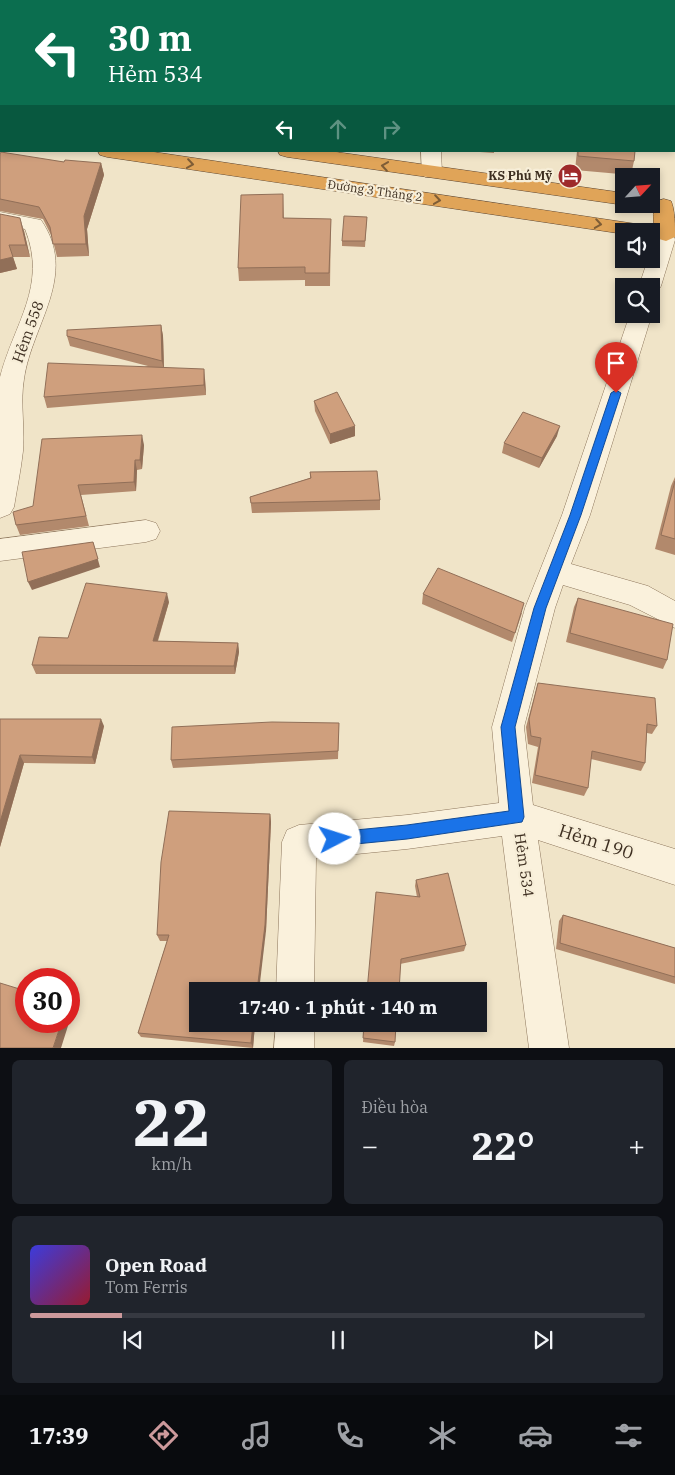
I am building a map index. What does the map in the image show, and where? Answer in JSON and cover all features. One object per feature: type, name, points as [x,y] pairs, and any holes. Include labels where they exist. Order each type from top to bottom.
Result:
[{"type":"highway","name":"Đường 3 Tháng 2","points":[[114,152],[615,227]]},
{"type":"highway","name":"Đường 3 Tháng 2","points":[[294,152],[615,198]]},
{"type":"highway","points":[[560,219],[564,191]]},
{"type":"highway","points":[[663,205],[664,234]]},
{"type":"street","points":[[430,152],[432,173]]},
{"type":"street","name":"Hẻm 558","points":[[0,218],[34,224],[44,243],[46,275],[39,303],[15,362],[9,401],[10,451],[0,507]]},
{"type":"street","points":[[652,278],[664,234]]},
{"type":"street","name":"Hẻm 534","points":[[549,1048],[517,817],[508,727],[540,608],[576,515],[638,323]]},
{"type":"street","points":[[0,550],[146,530]]},
{"type":"street","points":[[554,571],[638,595],[675,615]]},
{"type":"street","points":[[295,982],[299,842],[407,832],[517,817]]},
{"type":"street","name":"Hẻm 190","points":[[517,817],[675,867]]},
{"type":"street","points":[[294,1048],[295,1032]]},
{"type":"building","points":[[1,152],[64,162],[65,160],[101,163],[84,216],[86,244],[53,244],[50,227],[39,207],[0,199]]},
{"type":"building","points":[[578,152],[635,152],[634,161],[578,156]]},
{"type":"building","points":[[283,194],[283,218],[331,219],[329,273],[305,273],[305,267],[238,268],[241,195]]},
{"type":"building","points":[[0,214],[20,218],[26,245],[9,245],[13,257],[0,260]]},
{"type":"building","points":[[344,216],[367,217],[365,241],[342,241]]},
{"type":"building","points":[[161,325],[162,361],[67,336],[67,330]]},
{"type":"building","points":[[48,363],[204,369],[204,385],[44,397]]},
{"type":"building","points":[[337,392],[355,426],[330,434],[314,401]]},
{"type":"building","points":[[523,412],[560,426],[542,458],[504,443]]},
{"type":"building","points":[[142,435],[140,460],[135,460],[134,482],[78,485],[86,516],[16,525],[13,512],[33,506],[42,439]]},
{"type":"building","points":[[377,471],[380,500],[251,503],[250,497],[311,478],[310,472]]},
{"type":"building","points":[[675,481],[675,539],[661,535]]},
{"type":"building","points":[[93,542],[98,559],[28,582],[22,552]]},
{"type":"building","points":[[438,568],[524,603],[515,633],[423,594]]},
{"type":"building","points":[[86,583],[167,593],[153,641],[238,643],[234,666],[32,665],[39,637],[68,638]]},
{"type":"building","points":[[578,598],[673,624],[667,660],[570,633]]},
{"type":"building","points":[[538,683],[655,698],[657,726],[647,724],[645,763],[592,751],[588,788],[535,775],[541,738],[531,736],[529,719]]},
{"type":"building","points":[[0,719],[101,719],[92,757],[20,755],[0,822]]},
{"type":"building","points":[[272,722],[339,723],[338,751],[171,760],[172,727]]},
{"type":"building","points":[[169,811],[270,814],[265,925],[258,982],[189,982],[189,1032],[252,1032],[251,1043],[138,1033],[169,935],[157,935],[161,862]]},
{"type":"building","points":[[448,873],[466,945],[401,959],[400,982],[368,982],[376,892],[420,897],[416,880]]},
{"type":"building","points":[[563,915],[675,948],[675,977],[560,943]]},
{"type":"building","points":[[0,983],[15,988],[15,1033],[58,1033],[53,1048],[0,1048]]},
{"type":"building","points":[[363,1032],[396,1032],[395,1042],[363,1038]]},
{"type":"place","name":"KS Phú Mỹ","points":[[570,176]]},
{"type":"route","points":[[335,839],[407,832],[517,817],[508,727],[540,608],[576,515],[616,393]]}]
